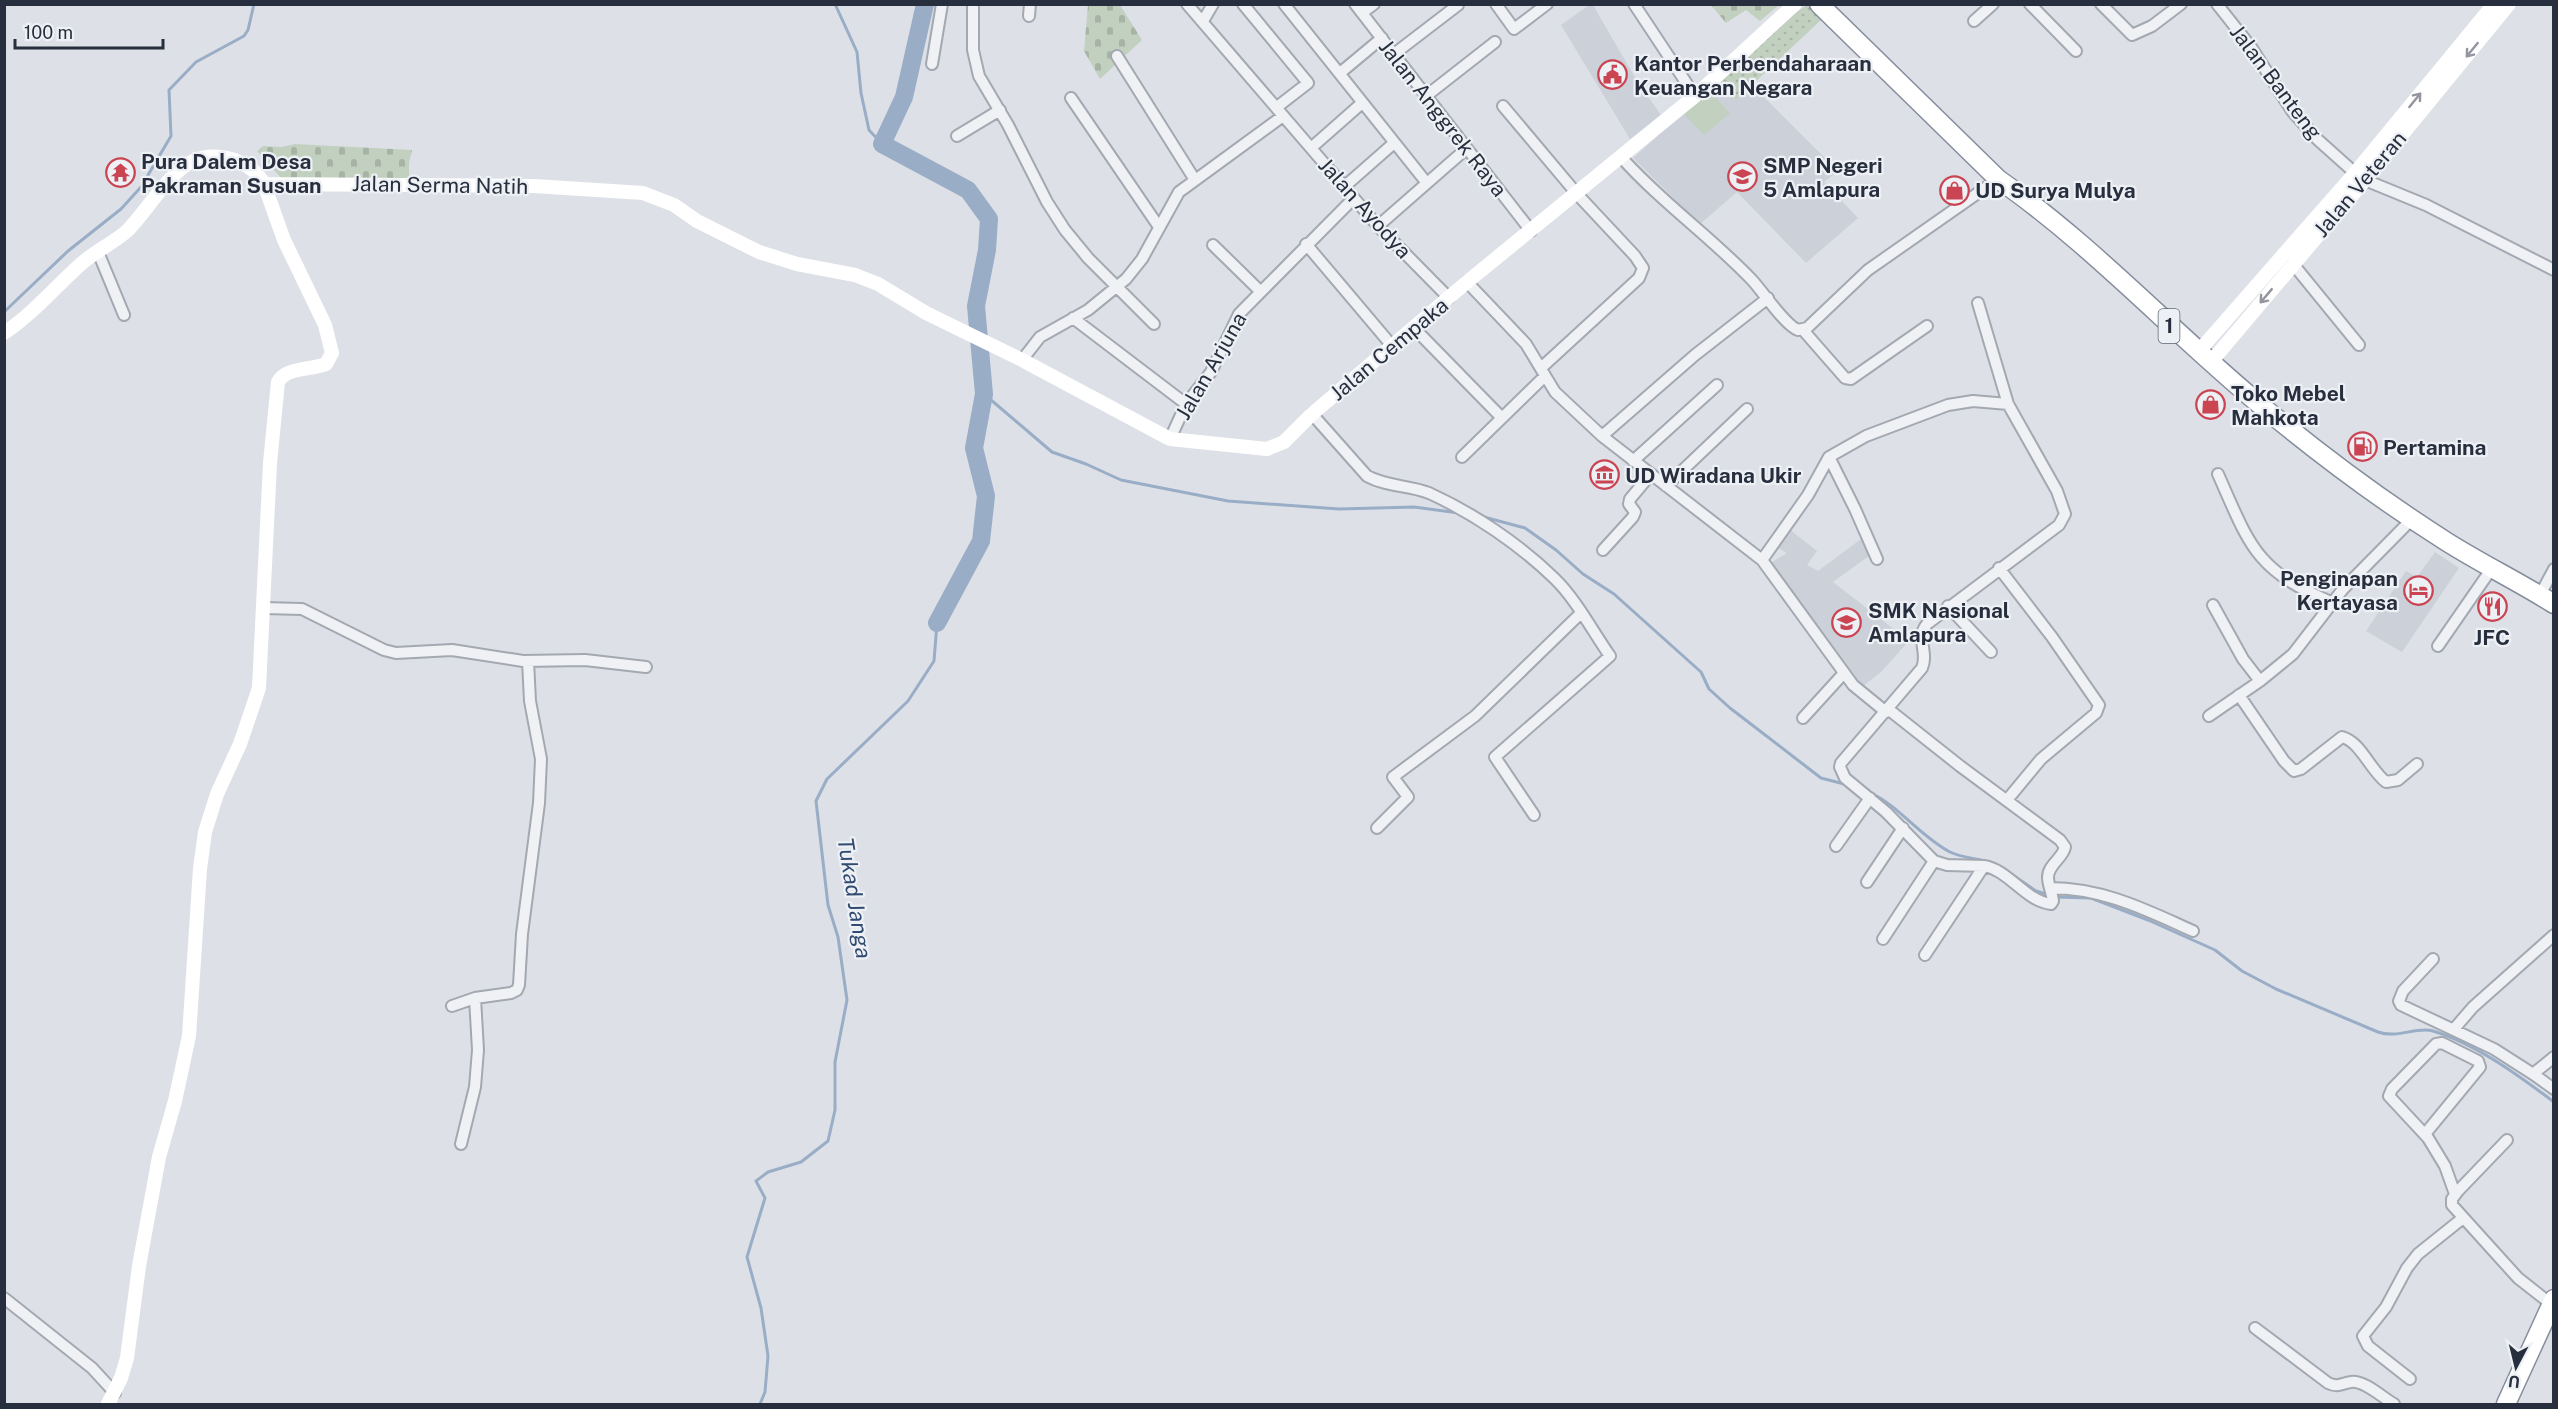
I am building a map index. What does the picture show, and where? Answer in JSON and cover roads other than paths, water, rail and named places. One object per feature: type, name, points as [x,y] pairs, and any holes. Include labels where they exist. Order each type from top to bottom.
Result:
[{"type":"highway","name":"1","points":[[1819,4],[1998,179],[2084,247],[2205,357],[2302,439],[2378,496],[2448,543],[2547,600]]},
{"type":"highway","points":[[2506,1404],[2552,1301]]},
{"type":"street","points":[[932,64],[942,4]]},
{"type":"street","points":[[973,4],[975,64],[984,86],[1000,110],[1058,220],[1088,258],[1154,324]]},
{"type":"street","name":"Jalan Ayodya","points":[[1187,4],[1378,226],[1449,298]]},
{"type":"street","points":[[1203,21],[1212,4]]},
{"type":"street","points":[[1022,360],[1040,337],[1073,318],[1118,287],[1142,258],[1179,192],[1280,112],[1308,83],[1243,4]]},
{"type":"street","points":[[1284,4],[1426,182]]},
{"type":"street","points":[[1358,9],[1374,4]]},
{"type":"street","points":[[1496,4],[1514,28],[1546,5]]},
{"type":"street","points":[[1634,4],[1695,96]]},
{"type":"street","name":"Jalan Cempaka","points":[[926,313],[1022,360],[1170,439],[1267,449],[1284,442],[1312,414],[1467,282],[1578,194],[1695,96],[1795,4]]},
{"type":"street","points":[[1974,21],[1992,4]]},
{"type":"street","points":[[2030,4],[2076,51]]},
{"type":"street","points":[[2101,4],[2132,34],[2152,26],[2181,4]]},
{"type":"street","name":"Jalan Banteng","points":[[2217,4],[2251,48],[2292,111],[2316,139],[2360,177],[2426,206],[2553,270]]},
{"type":"street","name":"Jalan Veteran","points":[[2205,357],[2293,264],[2494,4]]},
{"type":"street","name":"Jalan Veteran","points":[[2205,357],[2509,4]]},
{"type":"street","points":[[1394,54],[1458,5]]},
{"type":"street","name":"Jalan Anggrek Raya","points":[[1358,9],[1531,231]]},
{"type":"street","points":[[1340,73],[1382,38]]},
{"type":"street","points":[[1426,96],[1496,42]]},
{"type":"street","points":[[1117,56],[1195,180]]},
{"type":"street","points":[[1071,98],[1159,227]]},
{"type":"street","points":[[1311,148],[1362,103]]},
{"type":"street","points":[[1462,457],[1642,273],[1641,263],[1503,106]]},
{"type":"street","points":[[957,136],[1000,110]]},
{"type":"street","points":[[1344,187],[1394,143]]},
{"type":"street","points":[[1378,226],[1466,149]]},
{"type":"street","points":[[1621,157],[1661,198],[1719,246],[1768,298],[1786,322],[1793,328],[1803,330],[1845,378],[1851,379],[1927,326]]},
{"type":"street","points":[[4,333],[24,319],[77,268],[126,231],[177,174],[193,161],[209,158],[243,163],[255,171],[264,184],[284,240],[325,325],[332,353],[326,364],[289,372],[278,382],[271,452],[259,688],[240,744],[216,794],[205,832],[200,869],[189,1036],[159,1157],[139,1266],[127,1358],[112,1399]]},
{"type":"street","points":[[1803,330],[1868,270],[1998,179]]},
{"type":"street","name":"Jalan Serma Natih","points":[[264,184],[534,186],[643,193],[674,205],[697,222],[759,252],[796,264],[855,275],[878,284],[926,313]]},
{"type":"street","name":"Jalan Arjuna","points":[[1170,439],[1186,404],[1211,372],[1239,314],[1354,198]]},
{"type":"street","points":[[1306,244],[1393,347]]},
{"type":"street","points":[[1214,245],[1260,291]]},
{"type":"street","points":[[98,252],[124,315]]},
{"type":"street","points":[[2293,264],[2359,345]]},
{"type":"street","points":[[1467,282],[1526,344],[1555,392],[1602,436],[1762,560],[1857,690],[1887,710],[2064,843],[2065,850],[2049,870],[2052,894],[2049,905],[2039,902],[1997,872],[1984,866],[1947,865],[1934,861],[1903,828],[1870,798],[1848,782],[1840,767],[1845,757],[1887,710],[1922,668],[1925,660],[1922,630],[1948,606],[2059,525],[2065,514],[2057,490],[2008,404],[1978,303]]},
{"type":"street","points":[[1602,436],[1695,355],[1768,298]]},
{"type":"street","points":[[1073,318],[1186,404]]},
{"type":"street","points":[[1414,328],[1502,418]]},
{"type":"street","points":[[1633,461],[1717,385]]},
{"type":"street","points":[[1762,560],[1808,495],[1828,457],[1866,436],[1948,405],[1973,401],[2008,404]]},
{"type":"street","points":[[1666,486],[1747,409]]},
{"type":"street","points":[[1312,414],[1367,476],[1385,484],[1427,492],[1469,515],[1520,550],[1555,579],[1610,656],[1495,757],[1534,816]]},
{"type":"street","points":[[1828,457],[1855,509],[1877,560]]},
{"type":"street","points":[[1603,550],[1634,517],[1635,512],[1629,500],[1651,474]]},
{"type":"street","points":[[2218,474],[2250,542],[2263,561],[2300,588],[2331,602]]},
{"type":"street","points":[[2209,716],[2260,681],[2293,654],[2331,602],[2413,518]]},
{"type":"street","points":[[2438,645],[2492,567]]},
{"type":"street","points":[[1999,568],[2052,637],[2099,705],[2096,713],[2041,759],[2007,800]]},
{"type":"street","points":[[2547,600],[2553,569]]},
{"type":"street","points":[[2213,605],[2243,659],[2260,681]]},
{"type":"street","points":[[1948,606],[1992,652]]},
{"type":"street","points":[[263,608],[302,609],[390,651],[452,650],[528,661],[577,660],[646,667]]},
{"type":"street","points":[[1377,828],[1408,797],[1393,777],[1474,716],[1580,614]]},
{"type":"street","points":[[453,1006],[475,998],[511,993],[517,990],[519,985],[541,759],[530,700],[528,661]]},
{"type":"street","points":[[1803,718],[1844,673]]},
{"type":"street","points":[[2240,695],[2284,761],[2294,771],[2301,769],[2342,737],[2354,744],[2372,769],[2386,782],[2398,780],[2417,764]]},
{"type":"street","points":[[1836,846],[1870,798]]},
{"type":"street","points":[[1866,882],[1903,828]]},
{"type":"street","points":[[1883,939],[1934,861]]},
{"type":"street","points":[[1925,955],[1984,866]]},
{"type":"street","points":[[2052,894],[2088,891],[2119,898],[2193,931]]},
{"type":"street","points":[[2454,1029],[2473,1007],[2553,935]]},
{"type":"street","points":[[2433,959],[2403,992],[2399,1001],[2407,1008],[2494,1049],[2553,1089]]},
{"type":"street","points":[[461,1144],[476,1077],[478,1050],[475,998]]},
{"type":"street","points":[[2425,1134],[2480,1066],[2478,1061],[2442,1042],[2436,1044],[2389,1093],[2390,1099],[2425,1134],[2439,1154],[2455,1194]]},
{"type":"street","points":[[2533,1074],[2553,1058]]},
{"type":"street","points":[[2507,1140],[2455,1194],[2452,1205],[2518,1278],[2552,1301]]},
{"type":"street","points":[[2410,1379],[2368,1346],[2363,1336],[2386,1307],[2407,1268],[2418,1254],[2463,1218]]},
{"type":"street","points":[[4,1298],[92,1368],[112,1399]]},
{"type":"street","points":[[2255,1328],[2328,1383],[2338,1386],[2352,1381],[2360,1383],[2394,1404]]},
{"type":"waterway","points":[[4,312],[68,251],[121,209],[141,187],[171,136],[169,90],[196,62],[244,36],[248,30],[254,4]]},
{"type":"waterway","points":[[835,4],[857,52],[861,93],[869,130],[882,144]]},
{"type":"waterway","name":"Tukad Janga","points":[[925,4],[904,97],[882,144],[968,190],[989,219],[987,250],[976,306],[984,394],[974,448],[986,496],[981,541],[937,623]]},
{"type":"waterway","points":[[984,394],[1052,452],[1121,480],[1228,501],[1339,509],[1414,507],[1459,513]]},
{"type":"waterway","points":[[1480,516],[1525,528],[1556,550],[1583,574],[1614,594],[1701,672],[1709,689],[1730,708],[1821,778],[1848,785]]},
{"type":"waterway","name":"Tukad Janga","points":[[760,1404],[765,1392],[768,1356],[761,1308],[747,1257],[765,1198],[756,1181],[768,1172],[801,1162],[828,1141],[835,1110],[835,1062],[847,1000],[838,937],[828,905],[816,801],[827,779],[908,701],[934,661],[937,623]]},
{"type":"waterway","points":[[1871,793],[1892,806],[1939,846],[1961,856],[1995,864]]},
{"type":"waterway","points":[[2001,867],[2036,891],[2049,895]]},
{"type":"waterway","points":[[2056,897],[2091,898],[2148,920],[2215,950],[2242,971],[2276,989],[2378,1032],[2393,1034],[2427,1030],[2449,1037],[2496,1061],[2554,1102]]},
{"type":"place","name":"Kantor Perbendaharaan Keuangan Negara","points":[[1613,75]]},
{"type":"place","name":"Pura Dalem Desa Pakraman Susuan","points":[[120,173]]},
{"type":"place","name":"SMP Negeri 5 Amlapura","points":[[1742,177]]},
{"type":"place","name":"UD Surya Mulya","points":[[1954,190]]},
{"type":"place","name":"Toko Mebel Mahkota","points":[[2210,405]]},
{"type":"place","name":"Pertamina","points":[[2362,447]]},
{"type":"place","name":"UD Wiradana Ukir","points":[[1604,475]]},
{"type":"place","name":"Penginapan Kertayasa","points":[[2419,590]]},
{"type":"place","name":"JFC","points":[[2492,606]]},
{"type":"place","name":"SMK Nasional Amlapura","points":[[1847,622]]}]
